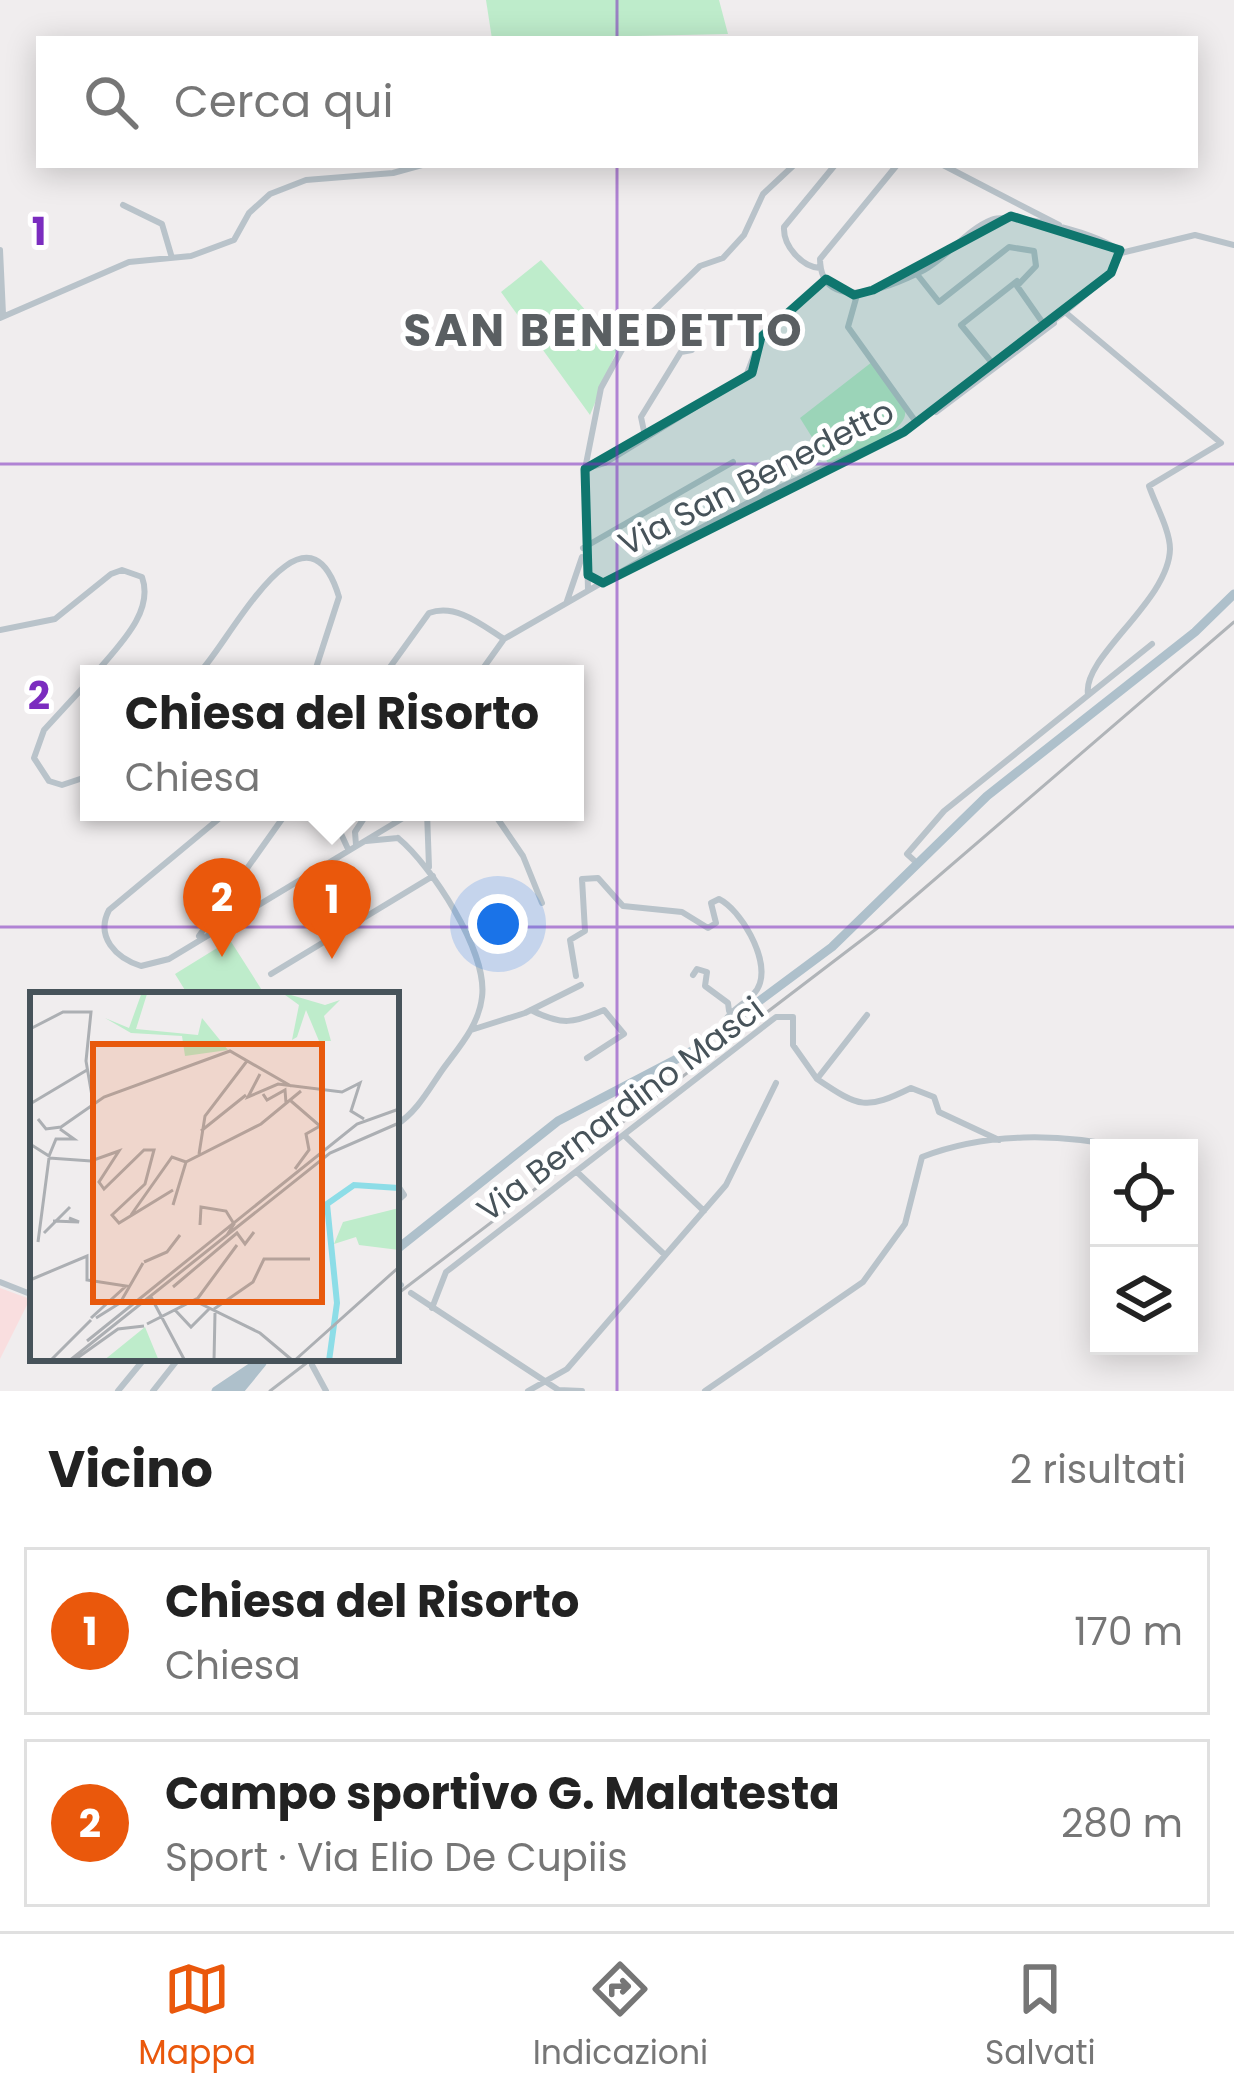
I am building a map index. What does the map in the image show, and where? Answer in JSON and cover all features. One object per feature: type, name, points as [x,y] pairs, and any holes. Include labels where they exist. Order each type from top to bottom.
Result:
[{"type":"main road","points":[[399,1248],[558,1121],[682,1057],[846,936],[987,796],[1196,632],[1234,594]]},
{"type":"main road","points":[[217,1391],[261,1361]]},
{"type":"main road","points":[[228,1391],[262,1361]]},
{"type":"main road","points":[[239,1391],[263,1361]]},
{"type":"street","points":[[0,250],[2,316],[129,262],[172,258],[234,240],[249,213],[270,194],[306,180],[411,168]]},
{"type":"street","points":[[587,592],[583,576],[584,469],[602,388],[631,333],[700,266],[723,258],[744,235],[763,194],[791,168]]},
{"type":"street","points":[[820,268],[800,260],[783,237],[784,227],[833,168]]},
{"type":"street","points":[[896,168],[820,259],[826,279],[837,290],[856,295],[916,273],[996,217],[1011,216],[1067,230],[1116,246],[1121,253],[1195,235],[1234,245]]},
{"type":"street","points":[[949,168],[1067,230]]},
{"type":"street","points":[[123,205],[162,224],[172,258]]},
{"type":"street","points":[[916,273],[940,302],[1018,245],[1038,259],[961,325],[993,364]]},
{"type":"street","name":"Via San Benedetto","points":[[485,665],[503,639],[756,498],[917,423],[1111,273],[1121,253]]},
{"type":"street","points":[[584,469],[605,463],[751,372],[760,337],[826,279]]},
{"type":"street","points":[[1020,279],[1019,292],[1045,326]]},
{"type":"street","points":[[856,295],[848,327],[917,423],[1024,350],[1065,311],[1221,443],[1149,486],[1170,548],[1164,572],[1131,628],[1091,674],[1088,694]]},
{"type":"street","points":[[646,436],[641,417],[681,352]]},
{"type":"street","points":[[583,548],[733,463]]},
{"type":"street","points":[[206,665],[273,572],[294,560],[315,562],[328,570],[339,597],[317,665]]},
{"type":"street","points":[[0,630],[55,620],[111,574],[122,570],[142,577],[146,600],[141,614],[102,665]]},
{"type":"street","points":[[583,576],[603,583]]},
{"type":"street","points":[[562,607],[583,576]]},
{"type":"street","points":[[391,665],[429,613],[439,609],[480,623],[503,639]]},
{"type":"street","points":[[917,863],[907,854],[944,811],[1152,644]]},
{"type":"street","points":[[80,691],[44,730],[34,758],[49,781],[62,785],[80,779]]},
{"type":"street","points":[[216,821],[110,910],[103,922],[118,956],[141,966],[169,958],[398,821]]},
{"type":"street","points":[[195,942],[281,821]]},
{"type":"street","points":[[338,821],[354,846]]},
{"type":"street","points":[[354,846],[362,821]]},
{"type":"street","points":[[398,838],[400,821]]},
{"type":"street","points":[[416,821],[424,831]]},
{"type":"street","points":[[426,821],[431,873]]},
{"type":"street","points":[[499,821],[524,856],[542,903]]},
{"type":"street","points":[[408,844],[424,831]]},
{"type":"street","points":[[354,846],[398,838],[408,844],[431,873],[481,974],[483,993],[471,1030],[415,1109],[399,1122]]},
{"type":"street","points":[[271,974],[431,873]]},
{"type":"street","points":[[576,976],[570,940],[585,931],[582,879],[598,878],[623,907],[682,912],[708,928],[716,922],[711,903],[719,899],[747,931],[761,969],[758,989],[728,1015]]},
{"type":"street","points":[[230,893],[235,909],[244,911]]},
{"type":"street","points":[[320,910],[337,931]]},
{"type":"street","points":[[694,975],[697,969],[706,972],[705,986],[728,1003],[724,1029]]},
{"type":"street","points":[[471,1030],[531,1010],[581,985]]},
{"type":"street","points":[[531,1010],[559,1023],[576,1024],[604,1010],[616,1018],[624,1034],[587,1058]]},
{"type":"street","name":"Via Bernardino Masci","points":[[432,1308],[446,1271],[784,1014],[794,1017],[793,1045],[818,1078]]},
{"type":"street","points":[[867,1015],[818,1078],[868,1105],[888,1103],[908,1089],[926,1094],[939,1112],[1000,1140]]},
{"type":"street","points":[[529,1391],[567,1369],[725,1185],[776,1083]]},
{"type":"street","points":[[626,1137],[704,1211]]},
{"type":"street","points":[[705,1391],[863,1282],[905,1224],[922,1156],[1000,1140],[1090,1142]]},
{"type":"street","points":[[577,1172],[665,1255]]},
{"type":"street","points":[[0,1282],[30,1294]]},
{"type":"street","points":[[411,1293],[559,1391],[582,1391]]},
{"type":"street","points":[[118,1391],[143,1361]]},
{"type":"street","points":[[152,1391],[176,1361]]},
{"type":"street","points":[[312,1365],[326,1391]]},
{"type":"highlighted area","points":[[1011,216],[1120,250],[1111,273],[1065,312],[904,432],[603,583],[588,575],[585,469],[752,373],[761,337],[826,279],[854,295],[873,290]]},
{"type":"shaded area","points":[[0,1288],[30,1299],[0,1359]]},
{"type":"green space","points":[[486,0],[719,0],[728,34],[634,36],[492,36]]},
{"type":"green space","points":[[541,260],[618,347],[590,415],[501,292]]},
{"type":"green space","points":[[872,362],[900,399],[904,419],[887,435],[828,463],[800,418]]},
{"type":"green space","points":[[230,940],[263,992],[186,992],[175,974]]},
{"type":"railway","points":[[399,1293],[884,923],[1234,622]]},
{"type":"railway","points":[[270,1391],[309,1361]]},
{"type":"place","name":"Campo sportivo G. Malatesta","points":[[222,957]]},
{"type":"place","name":"Chiesa del Risorto","points":[[332,959]]},
{"type":"district","name":"SAN BENEDETTO","points":[[604,330]]}]
